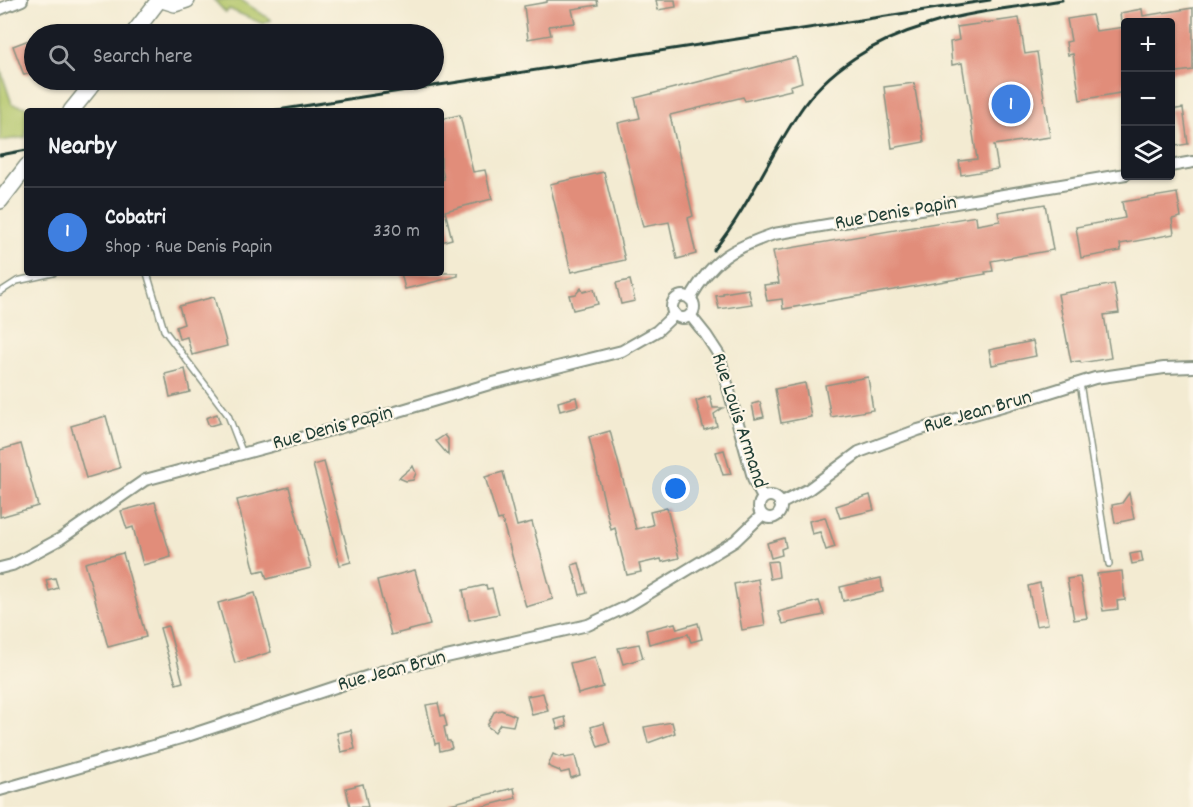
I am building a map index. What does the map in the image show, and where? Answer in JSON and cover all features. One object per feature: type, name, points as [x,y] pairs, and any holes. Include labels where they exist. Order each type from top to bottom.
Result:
[{"type":"main road","points":[[141,24],[161,0],[175,4],[187,0]]},
{"type":"main road","points":[[73,108],[88,90]]},
{"type":"main road","points":[[1,200],[24,170]]},
{"type":"street","points":[[0,9],[22,0]]},
{"type":"street","points":[[1175,165],[1193,162]]},
{"type":"street","name":"Rue Denis Papin","points":[[690,299],[702,277],[725,256],[746,244],[774,234],[1121,175]]},
{"type":"street","points":[[682,296],[690,299],[694,307],[690,315],[682,318],[675,314],[672,305],[676,299],[682,296]]},
{"type":"street","name":"Rue Denis Papin","points":[[0,568],[12,565],[60,539],[145,480],[379,417],[493,383],[622,351],[657,331],[675,314]]},
{"type":"street","name":"Rue Louis Armand","points":[[690,315],[719,355],[754,481],[763,498]]},
{"type":"street","name":"Rue Jean Brun","points":[[780,504],[809,489],[845,461],[869,447],[918,430],[1095,378],[1164,368],[1193,367]]},
{"type":"street","points":[[773,497],[780,504],[780,511],[768,518],[759,508],[763,498],[773,497]]},
{"type":"street","name":"Rue Jean Brun","points":[[0,790],[181,738],[384,671],[588,625],[628,606],[735,541],[762,514]]},
{"type":"lane","points":[[0,292],[17,281],[40,276]]},
{"type":"lane","points":[[148,276],[164,330],[228,415],[243,454]]},
{"type":"lane","points":[[1080,383],[1109,564]]},
{"type":"green space","points":[[214,0],[241,0],[271,20],[263,24],[229,9],[226,13]]},
{"type":"green space","points":[[0,68],[12,104],[32,108],[24,108],[24,137],[0,141]]},
{"type":"building","points":[[547,0],[597,0],[598,5],[572,9],[575,23],[549,26],[551,35],[528,39],[524,6],[547,2]]},
{"type":"building","points":[[656,0],[675,0],[676,7],[658,10]]},
{"type":"building","points":[[1193,8],[1193,70],[1175,72],[1175,18],[1121,18],[1121,22],[1120,13],[1142,9],[1143,16]]},
{"type":"building","points":[[1092,15],[1096,31],[1121,28],[1121,93],[1080,100],[1073,54],[1068,55],[1066,42],[1071,41],[1067,19]]},
{"type":"building","points":[[1019,18],[1025,54],[1037,52],[1050,137],[994,145],[998,169],[961,175],[959,161],[977,159],[962,63],[952,65],[950,42],[959,40],[957,27]]},
{"type":"building","points":[[24,42],[24,75],[13,46]]},
{"type":"building","points":[[796,57],[802,82],[790,86],[791,90],[745,101],[743,97],[670,115],[693,216],[688,218],[696,254],[677,259],[669,222],[643,227],[618,123],[640,118],[635,98]]},
{"type":"building","points":[[914,83],[924,142],[892,148],[884,87]]},
{"type":"building","points":[[1183,108],[1188,144],[1176,146],[1175,109]]},
{"type":"building","points":[[460,115],[473,172],[485,170],[492,199],[445,211],[452,239],[444,241],[444,179],[444,118]]},
{"type":"building","points":[[604,172],[625,260],[571,272],[550,184]]},
{"type":"building","points":[[1177,193],[1181,217],[1172,219],[1174,234],[1120,244],[1121,251],[1081,258],[1076,227],[1125,218],[1122,202]]},
{"type":"building","points":[[1045,204],[1053,250],[991,261],[993,271],[985,272],[986,274],[783,309],[782,299],[767,301],[764,285],[779,283],[773,251],[976,216],[977,225],[1000,221],[998,212]]},
{"type":"building","points":[[444,273],[458,273],[458,276],[405,289],[402,276],[444,276]]},
{"type":"building","points":[[630,280],[635,301],[621,304],[616,283]]},
{"type":"building","points":[[1114,284],[1119,313],[1104,315],[1111,358],[1081,363],[1080,361],[1071,362],[1058,294]]},
{"type":"building","points":[[581,288],[583,292],[594,289],[598,304],[573,310],[569,295],[576,294]]},
{"type":"building","points":[[748,289],[752,304],[719,309],[716,296]]},
{"type":"building","points":[[214,297],[227,346],[192,355],[187,337],[179,339],[176,327],[184,324],[179,306]]},
{"type":"building","points":[[1033,341],[1036,356],[992,365],[989,350]]},
{"type":"building","points":[[185,369],[190,392],[170,397],[165,374]]},
{"type":"building","points":[[868,377],[873,410],[831,417],[825,385]]},
{"type":"building","points":[[805,383],[811,417],[781,423],[775,389]]},
{"type":"building","points":[[710,396],[713,408],[723,408],[714,414],[717,426],[704,430],[696,401]]},
{"type":"building","points":[[576,397],[578,406],[560,411],[558,402]]},
{"type":"building","points":[[760,402],[764,417],[755,419],[752,404]]},
{"type":"building","points":[[217,414],[220,423],[209,426],[206,418]]},
{"type":"building","points":[[106,416],[120,468],[86,478],[71,426]]},
{"type":"building","points":[[610,431],[636,529],[653,525],[650,512],[667,508],[679,558],[639,564],[641,572],[627,575],[615,528],[611,530],[589,437]]},
{"type":"building","points":[[445,435],[448,439],[448,455],[436,441]]},
{"type":"building","points":[[21,444],[38,506],[0,517],[0,450]]},
{"type":"building","points":[[724,450],[731,474],[723,475],[716,452]]},
{"type":"building","points":[[324,462],[351,562],[340,565],[313,465]]},
{"type":"building","points":[[413,466],[416,473],[413,480],[406,481],[399,478]]},
{"type":"building","points":[[503,472],[517,526],[532,522],[553,599],[526,607],[502,519],[498,520],[485,477]]},
{"type":"building","points":[[289,487],[311,568],[267,579],[264,570],[255,572],[237,500]]},
{"type":"building","points":[[1129,493],[1134,519],[1115,523],[1112,505],[1122,503]]},
{"type":"building","points":[[870,495],[874,510],[840,518],[836,506]]},
{"type":"building","points":[[155,502],[171,557],[143,565],[133,527],[127,529],[121,511]]},
{"type":"building","points":[[825,517],[835,547],[826,550],[820,532],[812,534],[809,521]]},
{"type":"building","points":[[784,538],[786,547],[781,549],[782,555],[771,558],[767,543]]},
{"type":"building","points":[[1141,552],[1143,562],[1132,564],[1130,554]]},
{"type":"building","points":[[123,553],[146,637],[108,647],[85,563]]},
{"type":"building","points":[[777,561],[779,577],[770,579],[767,562]]},
{"type":"building","points":[[579,563],[587,593],[580,595],[572,565]]},
{"type":"building","points":[[415,570],[430,625],[391,635],[377,580]]},
{"type":"building","points":[[1122,571],[1125,600],[1117,601],[1118,609],[1103,611],[1097,574]]},
{"type":"building","points":[[1080,577],[1087,618],[1074,620],[1067,579]]},
{"type":"building","points":[[55,578],[58,588],[49,591],[46,580]]},
{"type":"building","points":[[881,578],[883,592],[843,601],[840,587]]},
{"type":"building","points":[[758,579],[765,626],[742,630],[734,584]]},
{"type":"building","points":[[1040,583],[1048,624],[1036,626],[1028,586]]},
{"type":"building","points":[[486,585],[487,589],[492,588],[499,614],[469,620],[463,590]]},
{"type":"building","points":[[255,593],[271,652],[235,663],[218,603]]},
{"type":"building","points":[[819,601],[824,615],[783,624],[778,612]]},
{"type":"building","points":[[675,623],[677,629],[698,623],[702,639],[691,642],[688,634],[649,644],[646,630]]},
{"type":"building","points":[[168,626],[183,682],[176,684],[160,628]]},
{"type":"building","points":[[639,644],[643,658],[623,664],[618,648]]},
{"type":"building","points":[[595,657],[603,687],[578,694],[570,663]]},
{"type":"building","points":[[543,693],[548,711],[532,715],[527,696]]},
{"type":"building","points":[[438,703],[441,716],[444,715],[447,726],[444,727],[447,741],[450,741],[452,748],[440,751],[439,743],[435,744],[426,705]]},
{"type":"building","points":[[501,710],[516,716],[513,726],[500,724],[495,732],[487,726],[494,712]]},
{"type":"building","points":[[565,717],[567,726],[558,729],[555,720]]},
{"type":"building","points":[[672,722],[675,733],[648,743],[644,727]]},
{"type":"building","points":[[604,723],[610,743],[598,747],[591,727]]},
{"type":"building","points":[[351,730],[355,749],[341,752],[337,733]]},
{"type":"building","points":[[553,754],[565,758],[575,756],[580,775],[571,778],[569,771],[561,773],[548,766]]},
{"type":"building","points":[[363,784],[368,807],[350,807],[346,788]]},
{"type":"building","points":[[514,788],[516,798],[481,807],[450,807],[450,804]]},
{"type":"railway","points":[[444,84],[990,0]]},
{"type":"railway","points":[[714,250],[748,200],[798,114],[823,83],[854,58],[889,39],[943,20],[1062,0]]},
{"type":"railway","points":[[290,108],[407,90]]},
{"type":"railway","points":[[0,155],[24,151]]},
{"type":"place","name":"Cobatri","points":[[1011,104]]}]
